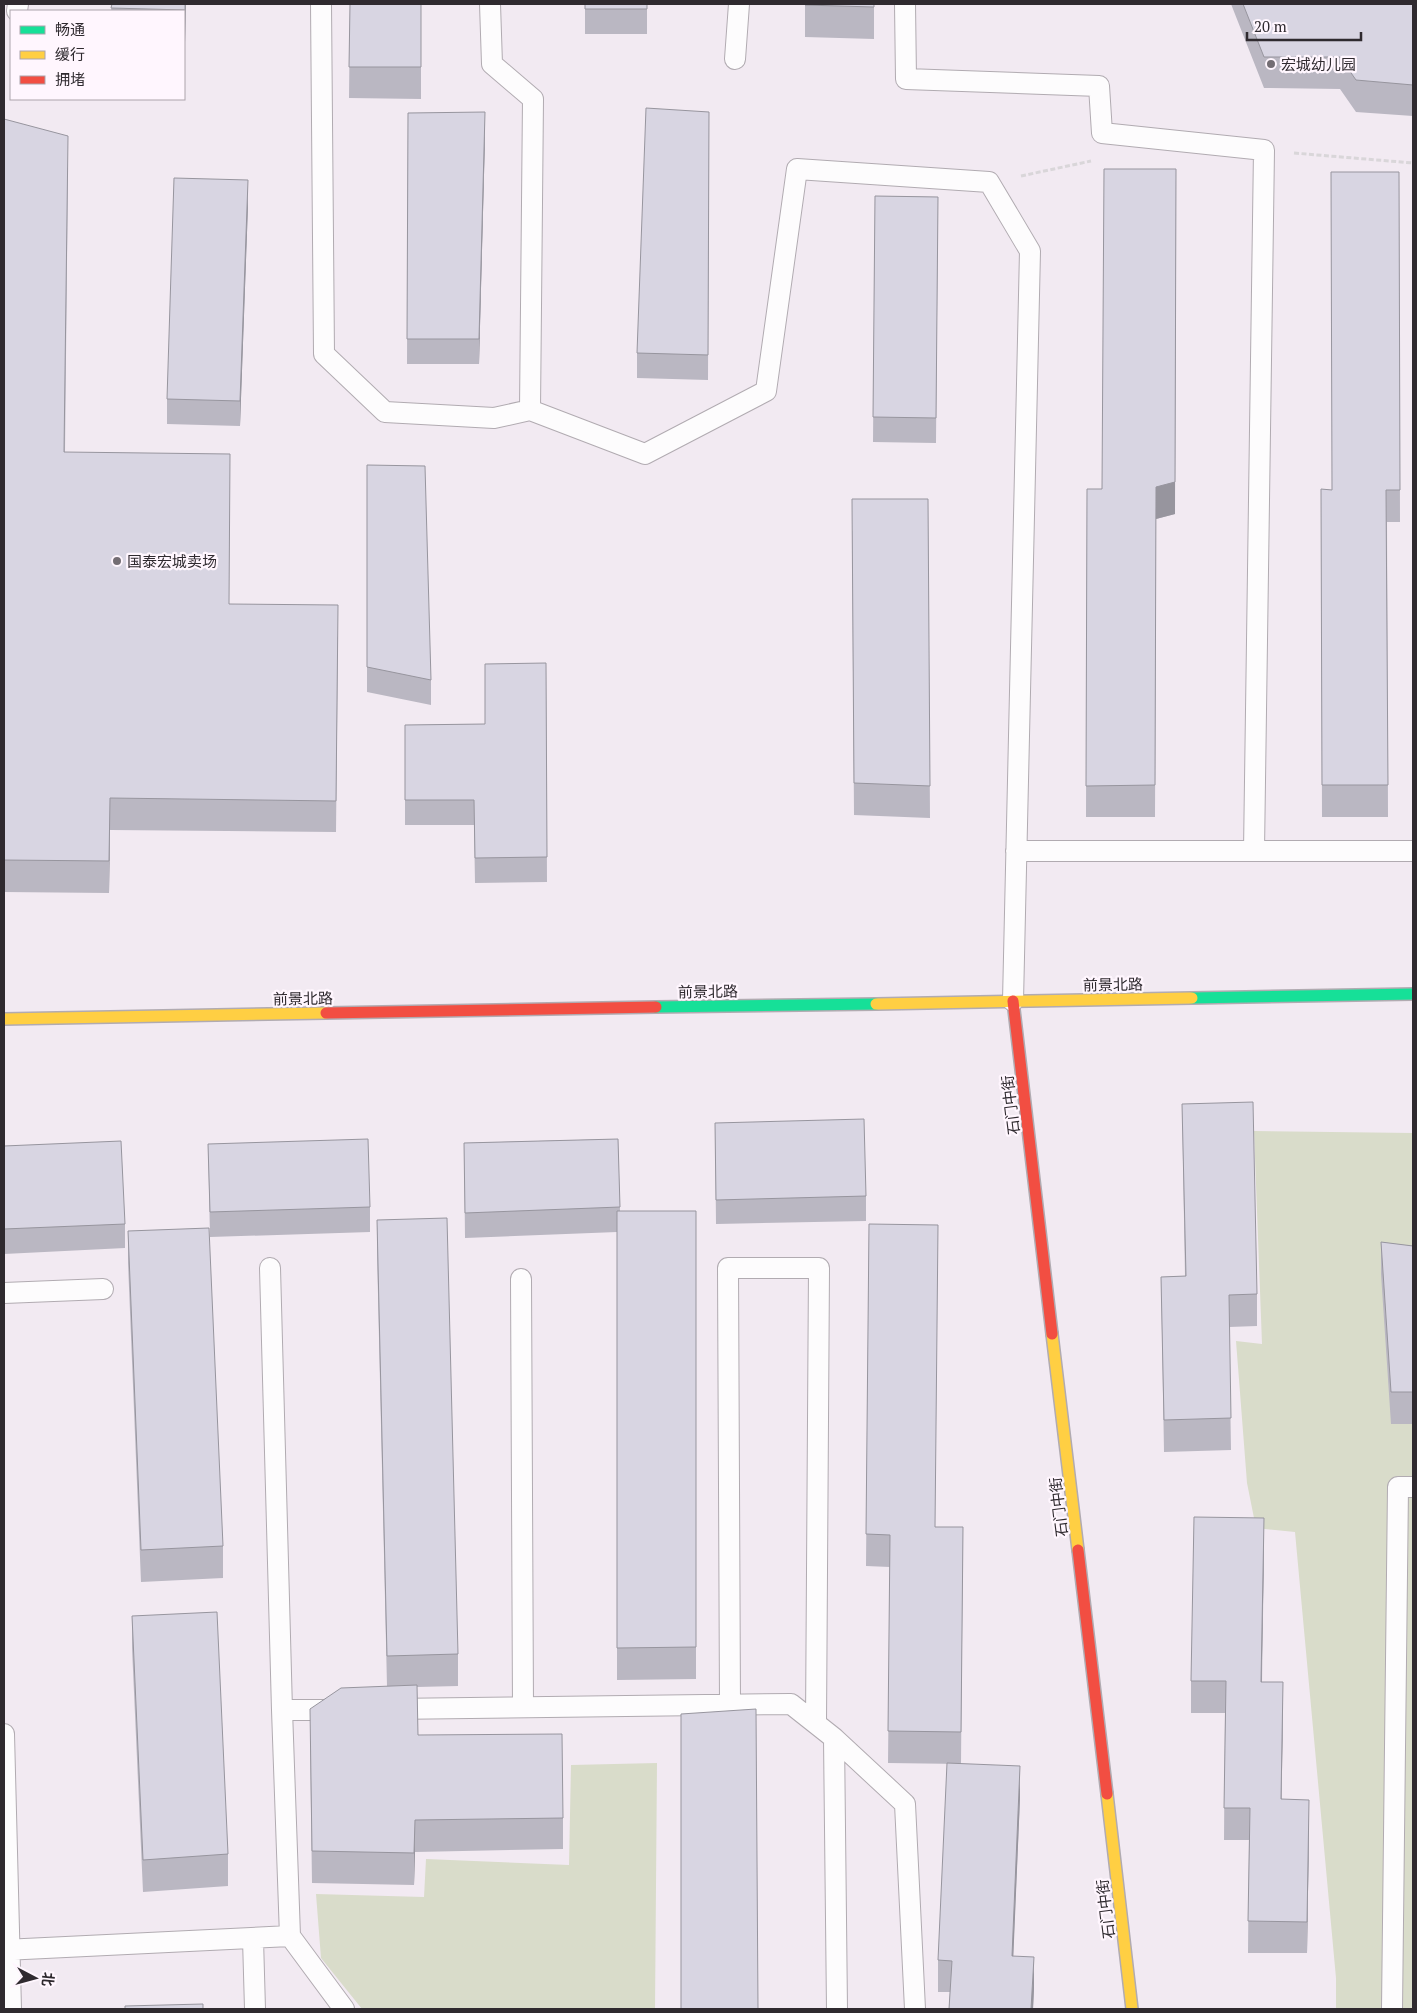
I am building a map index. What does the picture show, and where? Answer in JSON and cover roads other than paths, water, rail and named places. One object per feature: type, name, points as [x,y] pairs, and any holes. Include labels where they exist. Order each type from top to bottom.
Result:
[{"type":"street","name":"前景北路","points":[[4,1019],[1413,994]]},
{"type":"street","name":"石门中街","points":[[1012,1001],[1132,2009]]},
{"type":"lane","points":[[321,4],[324,354],[384,412],[494,418],[530,410],[645,454],[766,391],[797,169],[989,182],[1030,251],[1012,1001]]},
{"type":"lane","points":[[490,4],[492,64],[533,99],[530,410]]},
{"type":"lane","points":[[735,59],[739,4]]},
{"type":"lane","points":[[905,4],[906,79],[1098,86],[1102,133],[1264,150],[1254,851]]},
{"type":"lane","points":[[1016,851],[1413,851]]},
{"type":"lane","points":[[270,1268],[290,1936],[344,2009]]},
{"type":"lane","points":[[730,1704],[728,1268],[819,1268],[816,1724]]},
{"type":"lane","points":[[521,1279],[523,1707]]},
{"type":"lane","points":[[4,1293],[103,1289]]},
{"type":"lane","points":[[1392,2009],[1398,1487],[1413,1487]]},
{"type":"lane","points":[[282,1710],[791,1704],[834,1738],[904,1804],[915,2009]]},
{"type":"lane","points":[[4,1734],[7,1950],[11,2009]]},
{"type":"lane","points":[[834,1738],[838,2009]]},
{"type":"lane","points":[[7,1950],[290,1936]]},
{"type":"lane","points":[[253,1939],[255,2009]]},
{"type":"place","name":"宏城幼儿园","points":[[1271,64]]},
{"type":"place","name":"国泰宏城卖场","points":[[117,561]]}]
